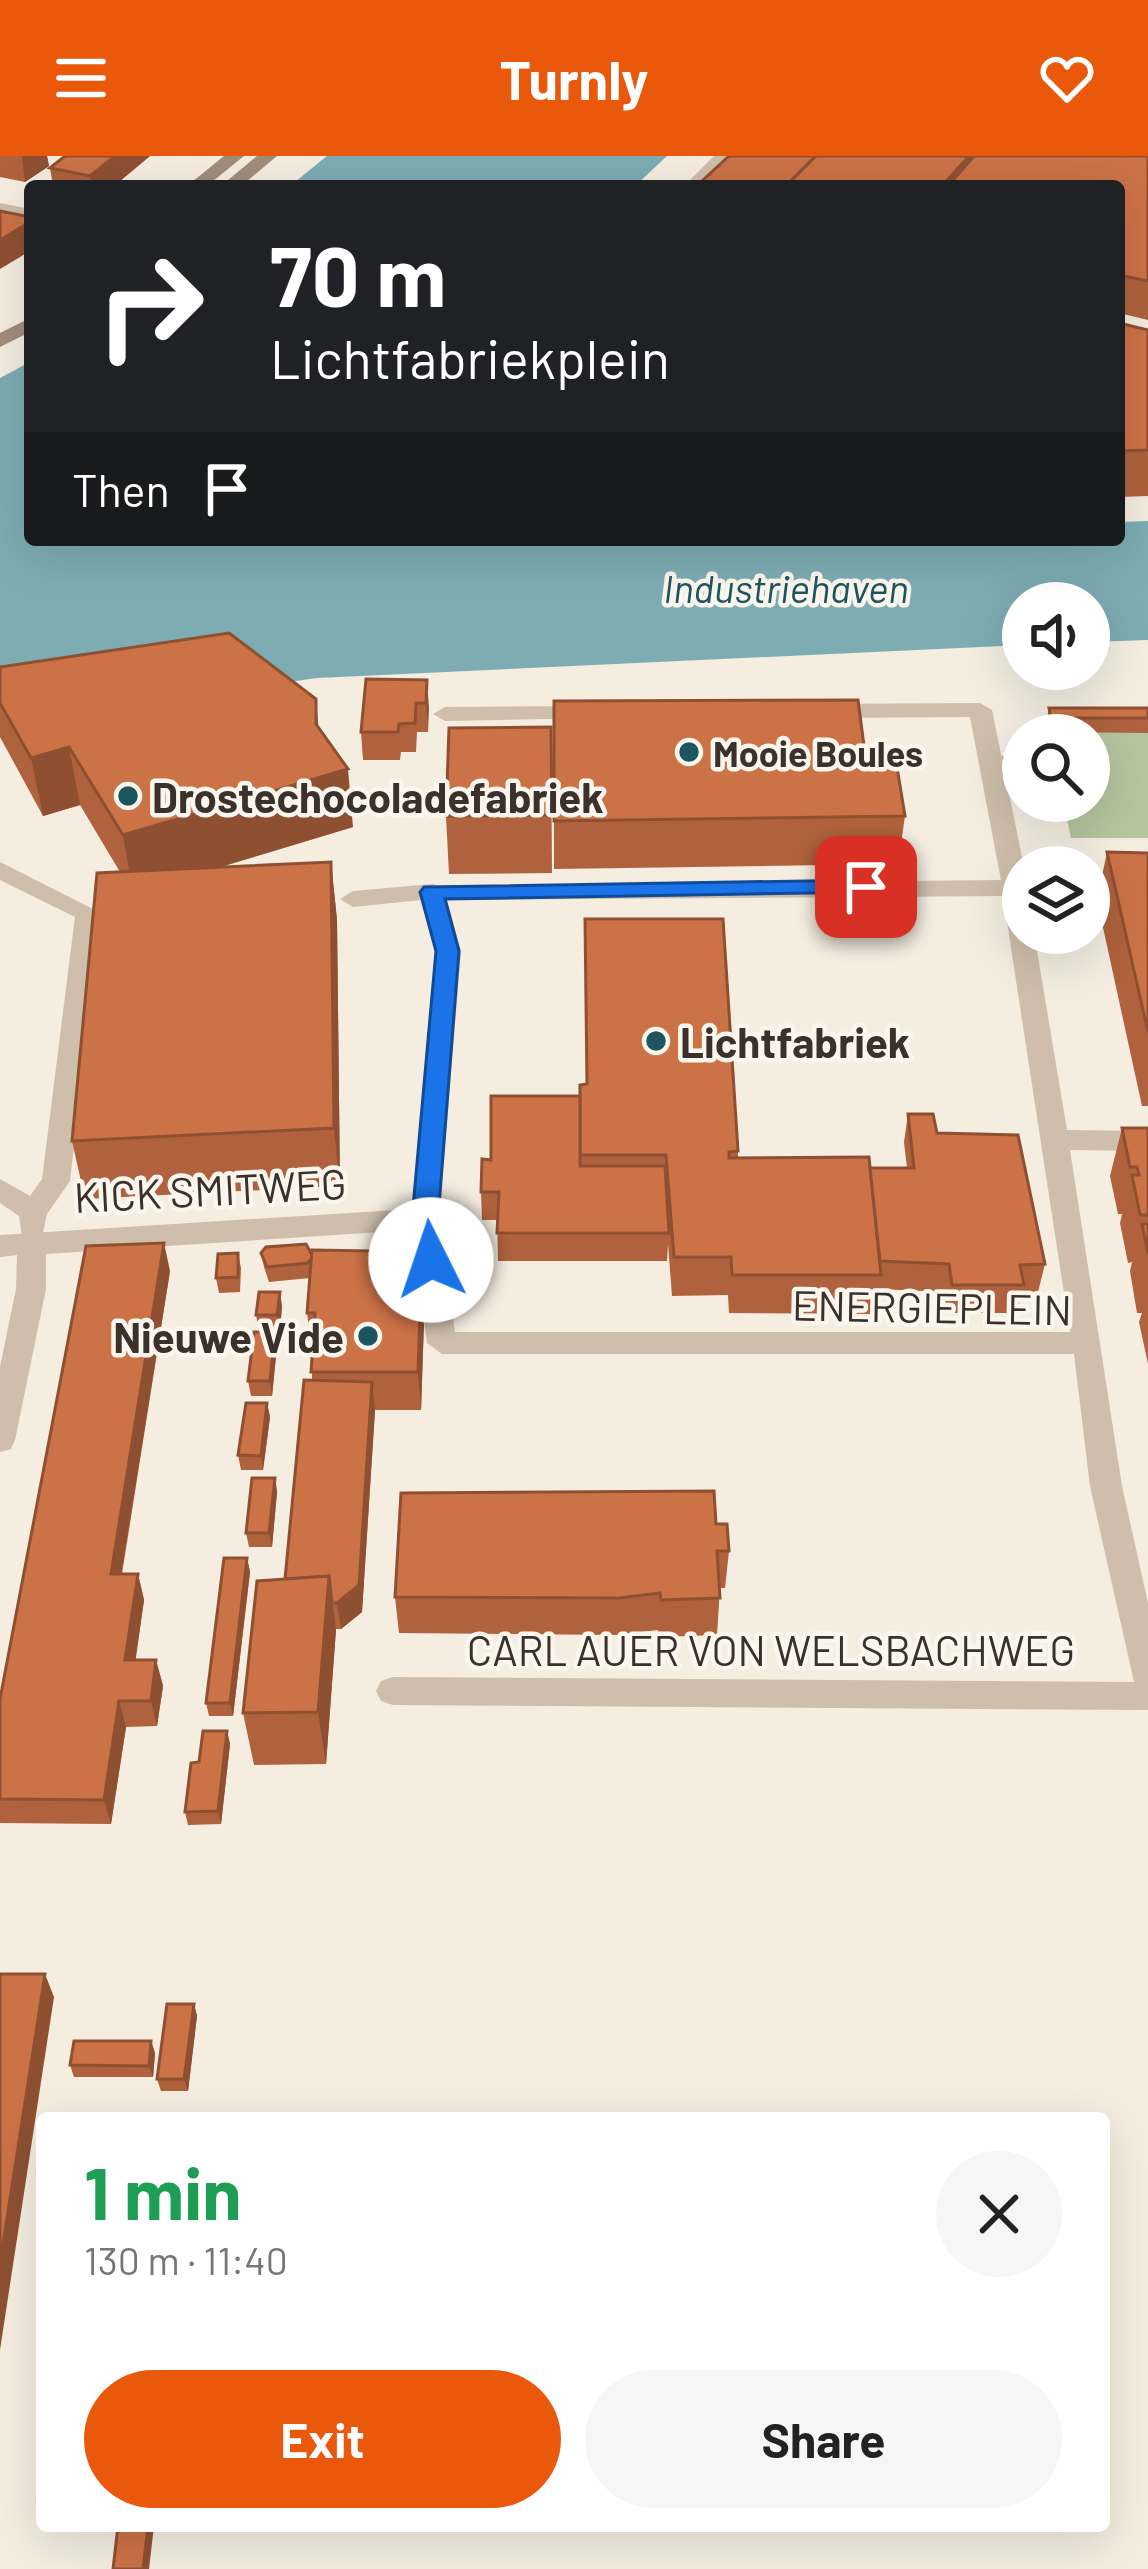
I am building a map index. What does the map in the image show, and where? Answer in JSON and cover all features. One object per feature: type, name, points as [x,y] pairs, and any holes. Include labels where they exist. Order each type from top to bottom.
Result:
[{"type":"main road","points":[[204,180],[235,156]]},
{"type":"main road","points":[[238,180],[268,156]]},
{"type":"street","points":[[699,180],[724,156]]},
{"type":"street","points":[[790,711],[980,710],[1006,846]]},
{"type":"street","points":[[445,714],[625,712]]},
{"type":"street","points":[[0,870],[88,913],[56,1181],[32,1226],[31,1289],[0,1440]]},
{"type":"street","points":[[353,899],[432,892],[1002,888]]},
{"type":"street","points":[[425,1219],[448,951],[432,892]]},
{"type":"street","points":[[1024,954],[1088,1343]]},
{"type":"street","points":[[1052,1140],[1148,1141]]},
{"type":"street","points":[[0,1189],[32,1226]]},
{"type":"street","name":"KICK SMITWEG","points":[[0,1246],[32,1226],[425,1219]]},
{"type":"street","name":"ENERGIEPLEIN","points":[[425,1219],[442,1343],[1088,1343],[1106,1486],[1148,1678]]},
{"type":"street","name":"CARL AUER VON WELSBACHWEG","points":[[393,1691],[1148,1696]]},
{"type":"green space","points":[[1110,722],[1148,722],[1148,838],[1071,838],[1068,822],[1110,822]]},
{"type":"water","points":[[327,156],[667,156],[641,180],[297,180]]},
{"type":"water","name":"Industriehaven","points":[[24,365],[24,546],[1125,546],[1125,522],[1148,521],[1148,640],[1110,641],[1110,582],[1002,582],[1002,646],[317,678],[0,723],[0,378]]},
{"type":"building","points":[[65,156],[115,156],[90,176],[50,168]]},
{"type":"building","points":[[729,156],[816,156],[792,180],[703,180]]},
{"type":"building","points":[[816,156],[969,156],[947,180],[792,180]]},
{"type":"building","points":[[974,156],[1148,156],[1148,281],[1125,276],[1125,180],[953,180]]},
{"type":"building","points":[[0,211],[24,216],[24,226],[0,240]]},
{"type":"building","points":[[1125,324],[1148,330],[1148,450],[1125,451]]},
{"type":"building","points":[[229,633],[316,699],[316,724],[348,769],[123,835],[69,747],[31,758],[0,703],[0,667]]},
{"type":"building","points":[[366,679],[427,680],[426,703],[416,703],[415,723],[399,724],[398,732],[361,732]]},
{"type":"building","points":[[858,700],[866,761],[896,761],[905,816],[554,821],[554,701]]},
{"type":"building","points":[[1049,708],[1148,708],[1148,718],[1050,714]]},
{"type":"building","points":[[551,727],[552,815],[446,816],[449,728]]},
{"type":"building","points":[[1110,852],[1148,853],[1148,1032],[1110,865]]},
{"type":"building","points":[[331,862],[334,1128],[72,1141],[97,873]]},
{"type":"building","points":[[585,919],[723,919],[738,1151],[729,1152],[729,1158],[869,1157],[881,1275],[732,1275],[731,1257],[674,1257],[666,1155],[580,1155],[580,1085],[587,1084]]},
{"type":"building","points":[[491,1096],[580,1096],[580,1166],[665,1166],[669,1233],[497,1233],[499,1192],[481,1192],[482,1159],[491,1160]]},
{"type":"building","points":[[908,1114],[933,1114],[937,1133],[1018,1135],[1045,1264],[1020,1265],[1024,1285],[952,1285],[949,1264],[880,1261],[870,1168],[914,1168]]},
{"type":"building","points":[[1122,1128],[1148,1128],[1148,1217],[1140,1215],[1132,1175],[1139,1175],[1137,1167],[1130,1167]]},
{"type":"building","points":[[164,1243],[111,1574],[138,1574],[125,1660],[156,1660],[151,1701],[119,1701],[104,1800],[0,1799],[0,1699],[86,1246]]},
{"type":"building","points":[[306,1244],[313,1257],[308,1263],[267,1267],[261,1253],[266,1247]]},
{"type":"building","name":"Nieuwe Vide","points":[[312,1250],[371,1251],[371,1257],[393,1258],[392,1275],[412,1276],[421,1283],[418,1372],[311,1372],[315,1313],[307,1313]]},
{"type":"building","points":[[238,1253],[238,1277],[216,1278],[218,1254]]},
{"type":"building","points":[[259,1292],[280,1292],[277,1315],[256,1315]]},
{"type":"building","points":[[254,1332],[275,1332],[270,1381],[248,1381]]},
{"type":"building","points":[[304,1380],[372,1382],[359,1585],[337,1603],[332,1603],[329,1576],[285,1579]]},
{"type":"building","points":[[246,1403],[267,1403],[261,1456],[238,1455]]},
{"type":"building","points":[[252,1478],[275,1478],[269,1533],[246,1533]]},
{"type":"building","points":[[714,1491],[716,1524],[727,1524],[729,1551],[717,1551],[720,1598],[661,1600],[660,1593],[619,1598],[395,1597],[401,1493]]},
{"type":"building","points":[[224,1558],[247,1558],[230,1703],[206,1703]]},
{"type":"building","points":[[329,1576],[318,1712],[243,1713],[257,1581]]},
{"type":"building","points":[[203,1731],[227,1731],[218,1811],[185,1812],[191,1763],[199,1762]]},
{"type":"building","points":[[0,1974],[45,1974],[0,2263]]},
{"type":"building","points":[[167,2004],[194,2004],[184,2079],[157,2079]]},
{"type":"building","points":[[74,2041],[151,2041],[149,2066],[70,2065]]},
{"type":"building","points":[[117,2532],[147,2532],[143,2569],[113,2569]]},
{"type":"place","name":"Mooie Boules","points":[[689,752]]},
{"type":"place","name":"Drostechocoladefabriek","points":[[128,796]]},
{"type":"place","name":"Lichtfabriek","points":[[656,1041]]},
{"type":"place","name":"Nieuwe Vide","points":[[368,1336]]},
{"type":"route","points":[[431,1260],[425,1219],[448,951],[432,892],[866,887]]}]
